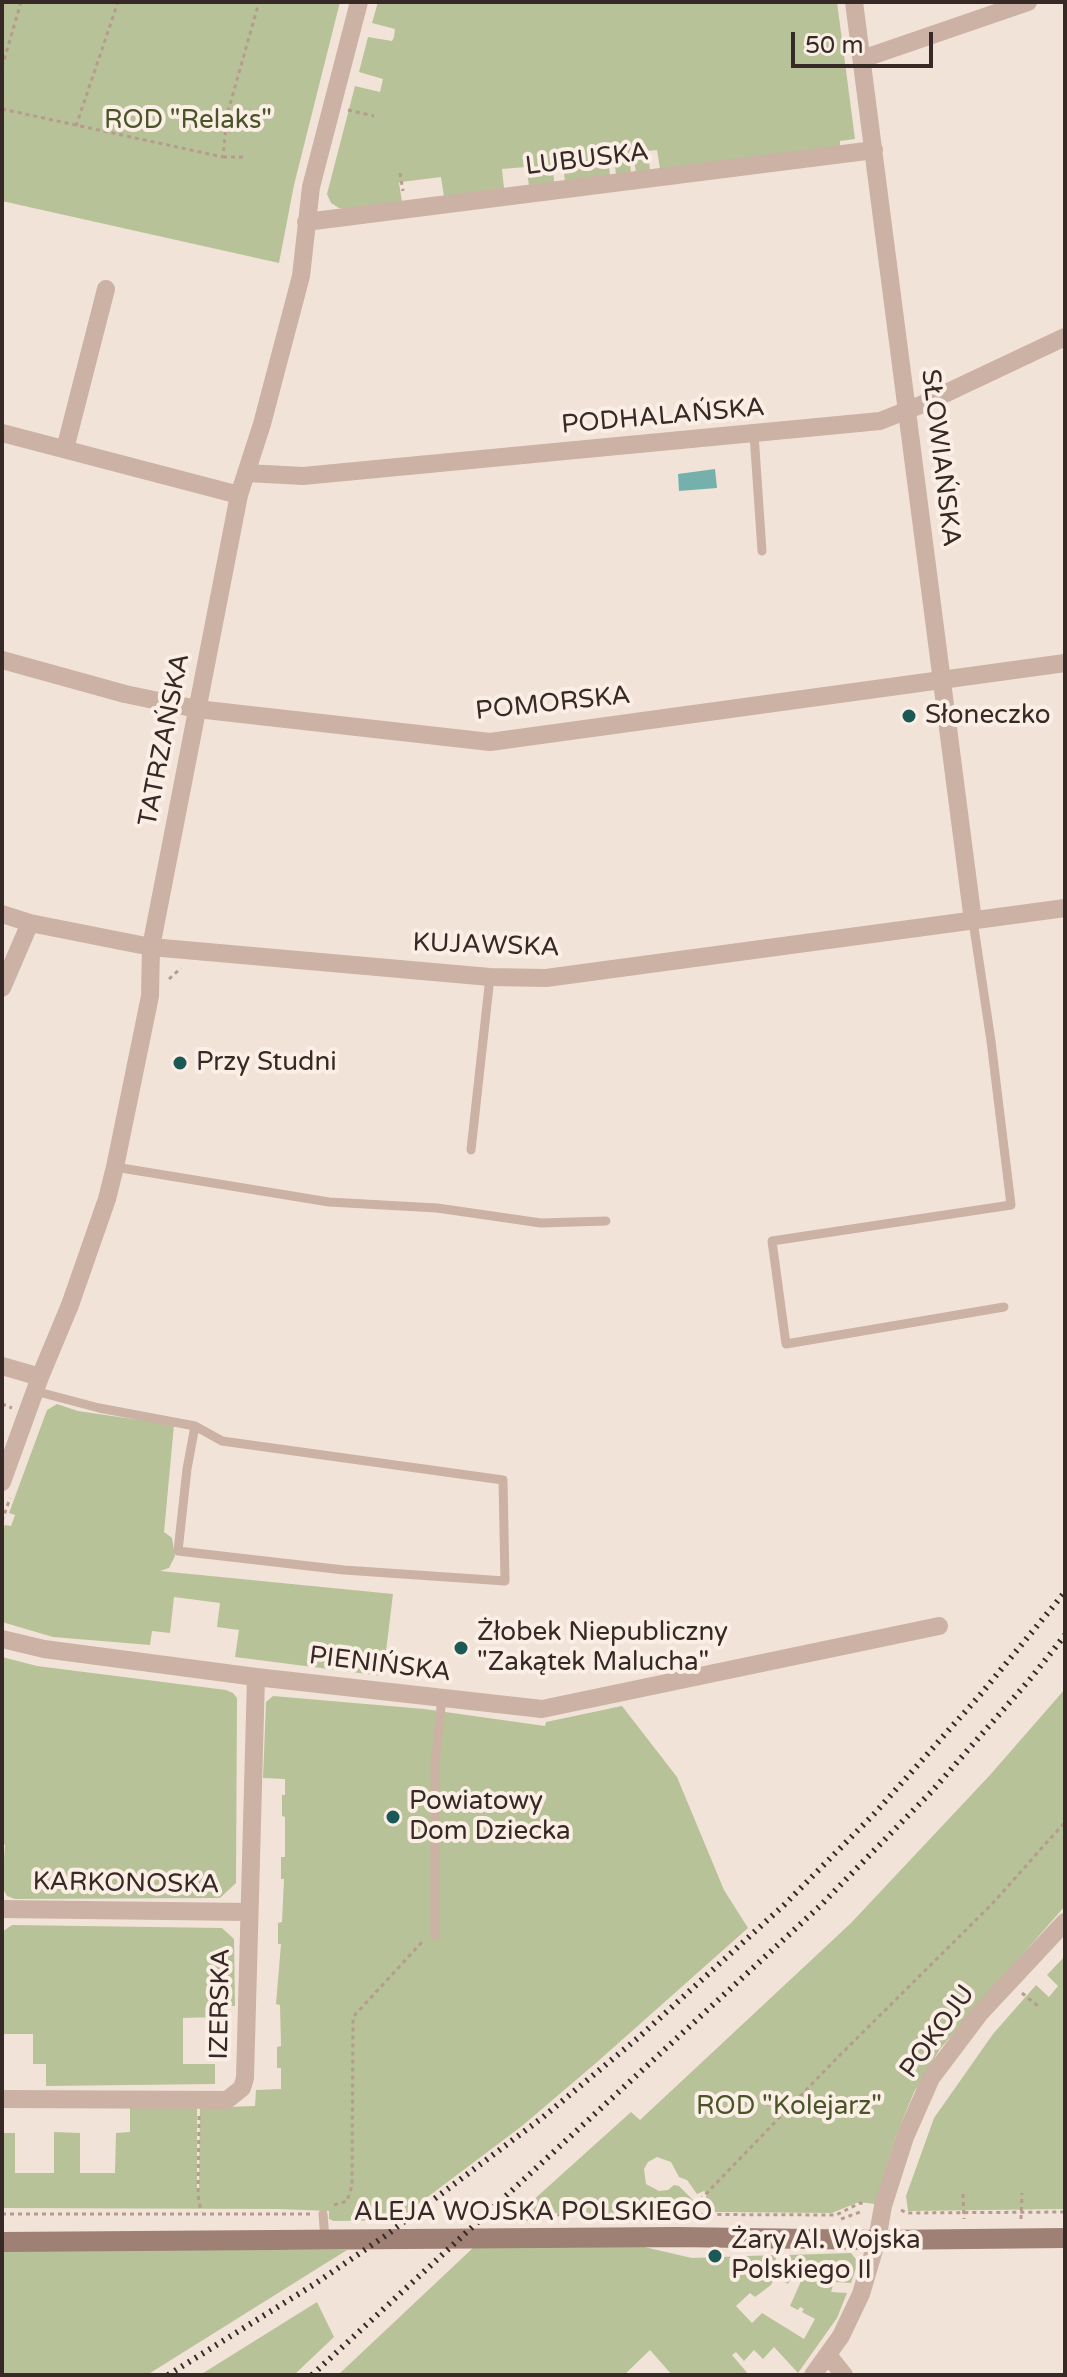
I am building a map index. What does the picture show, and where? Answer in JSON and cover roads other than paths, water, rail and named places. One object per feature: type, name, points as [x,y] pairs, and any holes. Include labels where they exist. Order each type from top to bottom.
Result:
[{"type":"street","name":"TATRZAŃSKA","points":[[2,1482],[37,1384],[70,1305],[115,1167],[150,996],[151,947],[239,495],[301,276],[311,187],[359,2]]},
{"type":"street","name":"SŁOWIAŃSKA","points":[[854,2],[973,921]]},
{"type":"street","points":[[862,59],[1028,2]]},
{"type":"street","name":"LUBUSKA","points":[[306,222],[874,150]]},
{"type":"street","points":[[65,449],[106,289]]},
{"type":"street","name":"PODHALAŃSKA","points":[[247,473],[303,476],[880,421],[908,411],[1065,337]]},
{"type":"street","points":[[2,433],[239,495]]},
{"type":"street","name":"POMORSKA","points":[[2,660],[125,694],[197,709],[490,742],[1065,663]]},
{"type":"street","name":"KUJAWSKA","points":[[2,914],[30,923],[151,947],[490,977],[546,978],[1065,908]]},
{"type":"street","points":[[2,988],[30,923]]},
{"type":"street","points":[[2,1366],[37,1384]]},
{"type":"street","name":"PIENIŃSKA","points":[[2,1639],[44,1649],[256,1677],[542,1709],[939,1626]]},
{"type":"street","name":"IZERSKA","points":[[2,2099],[227,2100],[237,2094],[245,2081],[256,1677]]},
{"type":"street","name":"KARKONOSKA","points":[[2,1909],[249,1912]]},
{"type":"street","name":"POKOJU","points":[[813,2375],[855,2309],[889,2210],[911,2119],[931,2078],[980,2013],[1065,1922]]},
{"type":"street","name":"ALEJA WOJSKA POLSKIEGO","points":[[2,2242],[662,2237],[877,2240],[1065,2238]]},
{"type":"street","points":[[828,2355],[844,2375]]},
{"type":"lane","points":[[754,434],[762,551]]},
{"type":"lane","points":[[973,921],[1011,1205],[772,1241],[786,1344],[1004,1307]]},
{"type":"lane","points":[[471,1150],[490,977]]},
{"type":"lane","points":[[115,1167],[329,1202],[437,1208],[541,1223],[606,1221]]},
{"type":"lane","points":[[37,1384],[99,1408],[195,1426],[222,1441],[503,1480],[505,1581],[344,1570],[178,1551],[195,1426]]},
{"type":"lane","points":[[435,1935],[435,1764],[442,1698]]},
{"type":"lane","points":[[323,2214],[325,2240]]},
{"type":"water","points":[[715,469],[717,488],[679,491],[678,474]]},
{"type":"railway","points":[[168,2375],[313,2285],[385,2236],[542,2118],[639,2037],[784,1905],[875,1813],[980,1695],[1065,1592]]},
{"type":"railway","points":[[312,2375],[820,1906],[932,1791],[1065,1635]]},
{"type":"place","name":"Słoneczko","points":[[909,716]]},
{"type":"place","name":"Przy Studni","points":[[180,1063]]},
{"type":"place","name":"Żłobek Niepubliczny \"Zakątek Malucha\"","points":[[461,1648]]},
{"type":"place","name":"Powiatowy Dom Dziecka","points":[[393,1817]]},
{"type":"place","name":"Żary Al. Wojska Polskiego II","points":[[715,2256]]},
{"type":"park label","name":"ROD \"Relaks\"","points":[[188,121]]},
{"type":"park label","name":"ROD \"Kolejarz\"","points":[[789,2107]]}]
